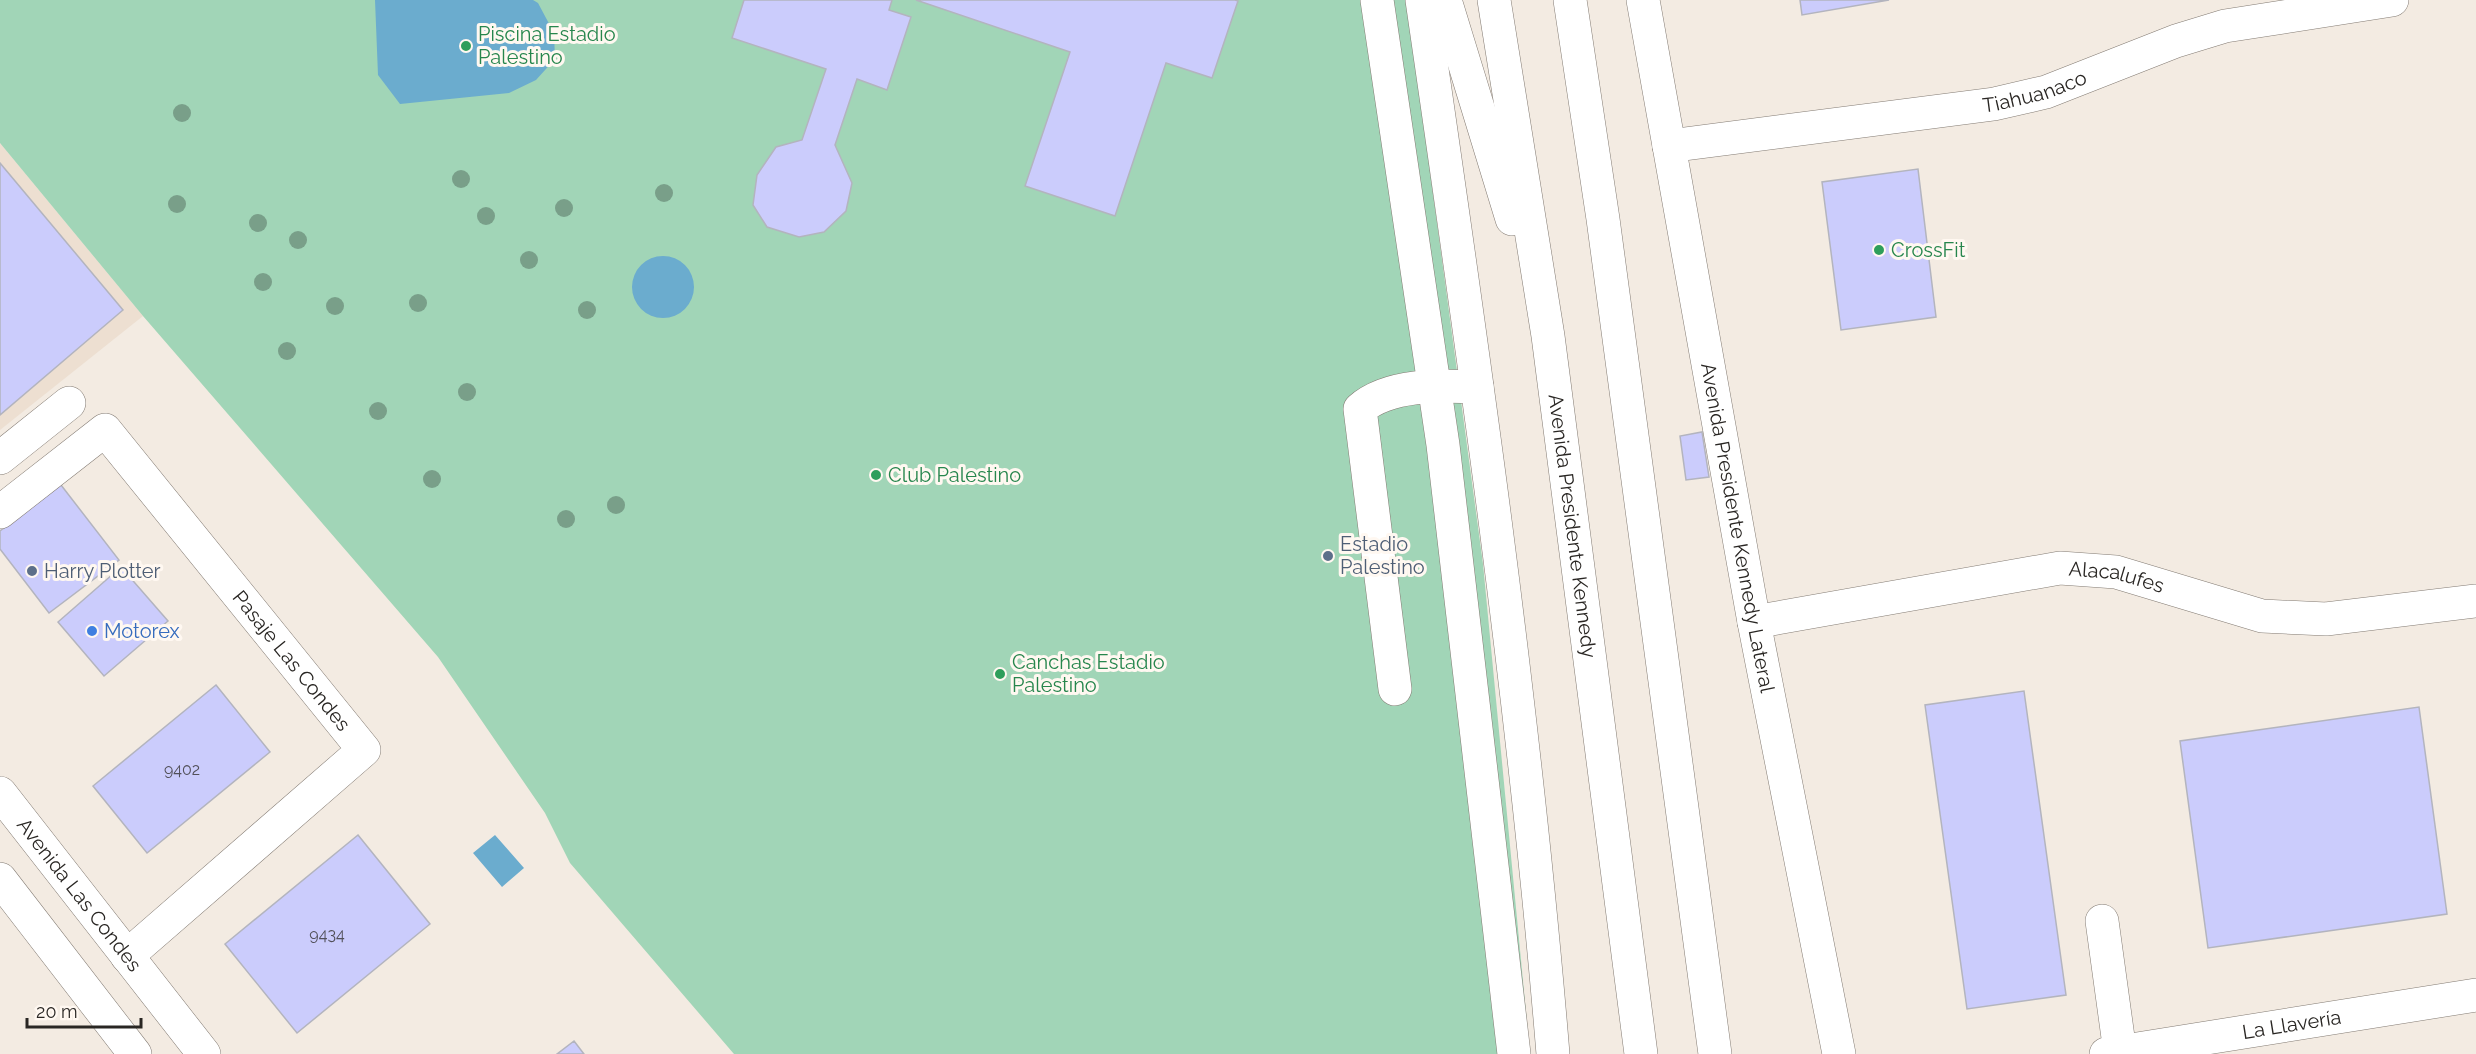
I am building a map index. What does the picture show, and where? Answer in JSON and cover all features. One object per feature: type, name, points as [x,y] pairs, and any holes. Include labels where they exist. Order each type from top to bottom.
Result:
[{"type":"main road","points":[[1377,0],[1435,385],[1514,1054]]},
{"type":"main road","points":[[1422,0],[1477,387],[1520,726],[1553,1054]]},
{"type":"main road","points":[[1445,0],[1548,336]]},
{"type":"main road","name":"Avenida Presidente Kennedy","points":[[1494,0],[1548,336],[1641,1054]]},
{"type":"main road","points":[[1570,0],[1605,231],[1715,1054]]},
{"type":"main road","name":"Avenida Presidente Kennedy Lateral","points":[[1643,0],[1754,622],[1839,1054]]},
{"type":"main road","name":"Tiahuanaco","points":[[1669,146],[1994,104],[2046,92],[2176,41],[2225,26],[2392,0]]},
{"type":"main road","points":[[1395,689],[1360,409],[1372,398],[1435,385],[1477,387]]},
{"type":"main road","points":[[0,458],[69,403]]},
{"type":"main road","name":"Pasaje Las Condes","points":[[0,512],[105,430],[364,750],[127,956]]},
{"type":"main road","name":"Alacalufes","points":[[1754,622],[2060,567],[2116,572],[2262,616],[2326,619],[2476,601]]},
{"type":"main road","name":"Avenida Las Condes","points":[[0,793],[204,1054]]},
{"type":"main road","points":[[0,879],[135,1054]]},
{"type":"main road","points":[[2102,921],[2113,1053]]},
{"type":"main road","name":"La Llavería","points":[[2113,1053],[2219,1045],[2476,995]]},
{"type":"shaded area","points":[[0,143],[143,316],[0,430]]},
{"type":"green space","name":"Club Palestino","points":[[0,0],[1407,0],[1483,564],[1530,1054],[734,1054],[570,863],[545,813],[438,657],[143,316],[0,143]]},
{"type":"water","name":"Piscina Estadio Palestino","points":[[375,0],[533,0],[538,3],[554,33],[555,59],[536,80],[509,93],[400,104],[378,75]]},
{"type":"water","points":[[663,256],[685,265],[694,287],[685,309],[663,318],[641,309],[632,287],[641,265]]},
{"type":"water","points":[[495,835],[524,868],[502,887],[473,853]]},
{"type":"building","points":[[744,0],[892,0],[889,10],[911,17],[887,90],[857,79],[835,145],[852,183],[846,211],[824,232],[799,237],[767,227],[753,205],[757,175],[776,147],[802,140],[826,69],[732,38]]},
{"type":"building","points":[[916,0],[1238,1],[1212,78],[1166,63],[1115,216],[1025,186],[1070,52]]},
{"type":"building","points":[[1800,0],[1889,0],[1802,15]]},
{"type":"building","points":[[0,163],[123,310],[0,415]]},
{"type":"building","name":"CrossFit","points":[[1918,169],[1936,317],[1841,330],[1822,182]]},
{"type":"building","points":[[1702,432],[1709,477],[1686,480],[1680,436]]},
{"type":"building","points":[[61,485],[119,560],[49,613],[0,549],[0,531]]},
{"type":"building","points":[[121,567],[168,621],[104,676],[58,622]]},
{"type":"building","points":[[216,685],[270,752],[147,853],[93,786]]},
{"type":"building","points":[[2024,691],[2066,995],[1967,1009],[1925,705]]},
{"type":"building","points":[[2419,707],[2447,914],[2208,948],[2180,741]]},
{"type":"building","points":[[358,835],[430,924],[297,1033],[225,944]]},
{"type":"building","points":[[574,1041],[584,1054],[557,1054]]},
{"type":"place","name":"Piscina Estadio Palestino","points":[[466,46]]},
{"type":"place","name":"CrossFit","points":[[1879,250]]},
{"type":"place","name":"Club Palestino","points":[[876,475]]},
{"type":"place","name":"Estadio Palestino","points":[[1328,556]]},
{"type":"place","name":"Harry Plotter","points":[[32,571]]},
{"type":"place","name":"Motorex","points":[[92,631]]},
{"type":"place","name":"Canchas Estadio Palestino","points":[[1000,674]]}]
